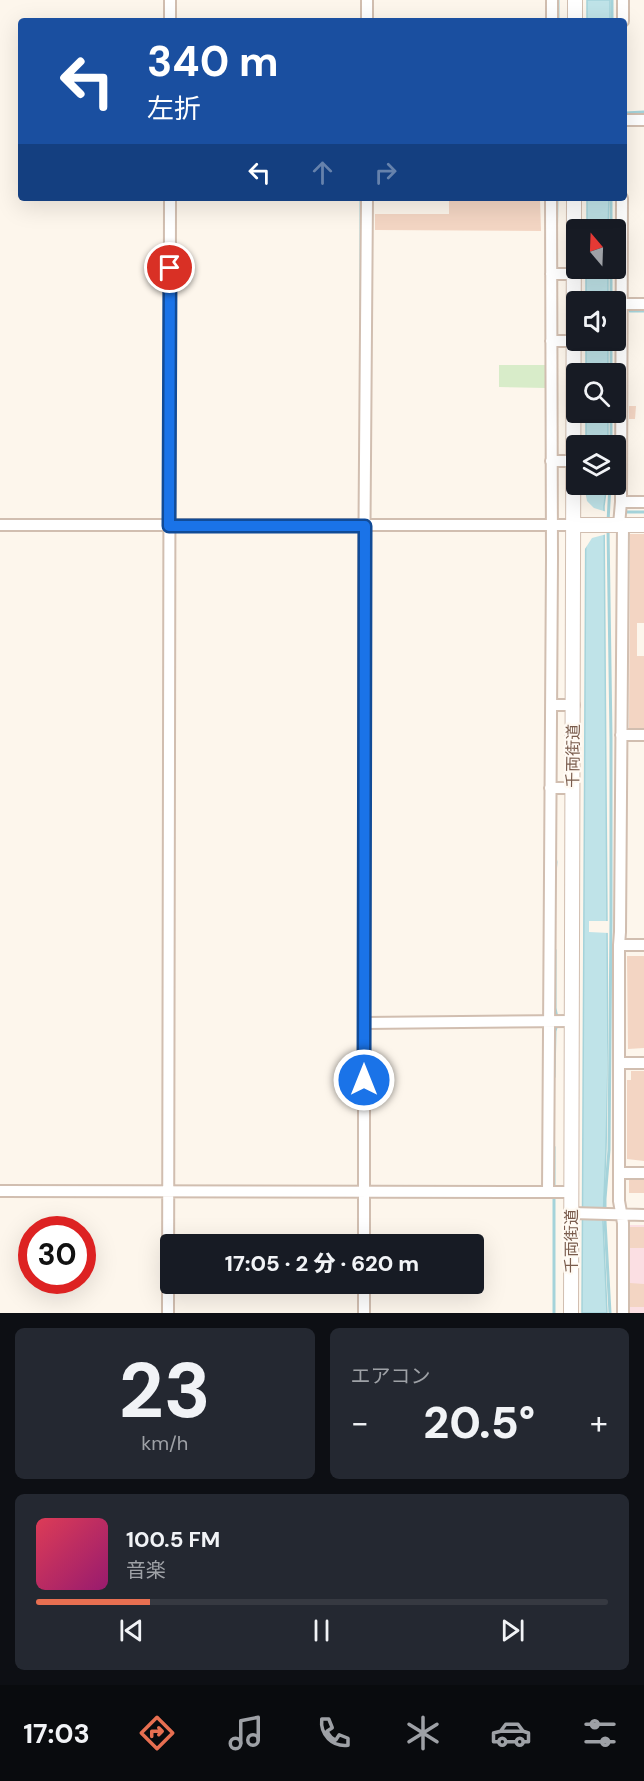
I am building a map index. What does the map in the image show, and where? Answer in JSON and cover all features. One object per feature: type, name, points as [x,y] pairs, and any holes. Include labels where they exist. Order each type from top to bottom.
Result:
[{"type":"street","points":[[170,0],[170,18]]},
{"type":"street","points":[[367,0],[367,18]]},
{"type":"street","points":[[552,0],[552,18]]},
{"type":"street","points":[[575,0],[575,18]]},
{"type":"street","points":[[623,0],[623,18]]},
{"type":"street","points":[[627,120],[644,120]]},
{"type":"street","points":[[168,1313],[165,1191],[170,201]]},
{"type":"street","points":[[363,1234],[361,1191],[364,1023],[361,526],[367,201]]},
{"type":"street","points":[[0,1191],[557,1192],[559,788],[555,705],[551,461],[551,341],[555,274],[551,201]]},
{"type":"street","name":"千両街道","points":[[574,201],[574,219]]},
{"type":"street","points":[[622,201],[622,291]]},
{"type":"street","points":[[555,274],[566,274]]},
{"type":"street","points":[[626,304],[644,304]]},
{"type":"street","points":[[551,341],[566,341]]},
{"type":"street","name":"千両街道","points":[[574,351],[574,435]]},
{"type":"street","points":[[622,351],[621,502],[618,525],[621,735],[619,1202],[623,1313]]},
{"type":"street","points":[[551,461],[566,461]]},
{"type":"street","name":"千両街道","points":[[571,1313],[576,1214],[557,1192],[559,788],[574,705],[579,525],[577,495]]},
{"type":"street","points":[[621,502],[644,502]]},
{"type":"street","points":[[0,525],[644,525]]},
{"type":"street","points":[[555,705],[574,705]]},
{"type":"street","points":[[621,735],[644,735]]},
{"type":"street","points":[[619,945],[644,945]]},
{"type":"street","points":[[364,1023],[558,1021]]},
{"type":"street","points":[[619,1063],[644,1063]]},
{"type":"street","points":[[619,1173],[644,1173]]},
{"type":"street","points":[[576,1214],[644,1215]]},
{"type":"street","points":[[364,1294],[364,1313]]},
{"type":"shaded area","points":[[627,1225],[644,1225],[644,1313],[627,1313]]},
{"type":"green space","points":[[499,365],[546,365],[546,388],[499,387]]},
{"type":"water","points":[[587,0],[610,0],[610,18],[587,18]]},
{"type":"water","points":[[587,201],[609,201],[608,219],[587,219]]},
{"type":"water","points":[[586,279],[608,279],[608,291],[586,291]]},
{"type":"water","points":[[586,351],[608,351],[608,363],[586,363]]},
{"type":"water","points":[[586,423],[608,423],[608,435],[586,435]]},
{"type":"water","points":[[586,495],[606,495],[608,1063],[603,1221],[607,1313],[582,1313]]},
{"type":"pier","points":[[584,495],[586,495],[587,501],[594,508],[607,512],[607,534],[592,538],[583,552]]},
{"type":"pier","points":[[589,921],[610,921],[609,1150],[607,1150],[609,933],[589,932]]},
{"type":"building","points":[[449,201],[540,201],[541,231],[375,230],[375,214],[449,214]]},
{"type":"building","points":[[629,406],[636,406],[635,419],[629,419]]},
{"type":"building","points":[[630,534],[644,534],[644,623],[637,623],[637,656],[644,656],[644,728],[629,728]]},
{"type":"building","points":[[627,956],[644,956],[644,1048],[628,1049]]},
{"type":"building","points":[[631,1071],[644,1071],[644,1161],[627,1159],[627,1080],[631,1080]]},
{"type":"building","points":[[629,1180],[644,1180],[644,1193],[629,1193]]},
{"type":"building","points":[[630,1227],[644,1227],[644,1248],[630,1248]]},
{"type":"building","points":[[630,1283],[644,1284],[644,1307],[630,1307]]},
{"type":"waterway","points":[[558,0],[558,18]]},
{"type":"waterway","points":[[612,0],[612,18]]},
{"type":"waterway","points":[[627,113],[644,112]]},
{"type":"waterway","points":[[361,201],[361,361]]},
{"type":"waterway","points":[[556,253],[557,201]]},
{"type":"waterway","points":[[611,201],[611,219]]},
{"type":"waterway","points":[[611,279],[611,291]]},
{"type":"waterway","points":[[630,311],[644,311]]},
{"type":"waterway","points":[[611,351],[611,363]]},
{"type":"waterway","points":[[611,423],[611,435]]},
{"type":"waterway","points":[[608,522],[609,495]]},
{"type":"waterway","points":[[623,512],[644,512]]},
{"type":"waterway","points":[[608,528],[611,920],[609,1150],[605,1221],[610,1313]]},
{"type":"waterway","points":[[555,857],[555,874]]},
{"type":"waterway","points":[[555,950],[557,1018]]},
{"type":"waterway","points":[[554,1077],[557,1024]]},
{"type":"waterway","points":[[554,1147],[554,1188]]},
{"type":"waterway","points":[[554,1195],[554,1313]]},
{"type":"route","points":[[170,268],[169,526],[365,526],[364,1080]]}]
